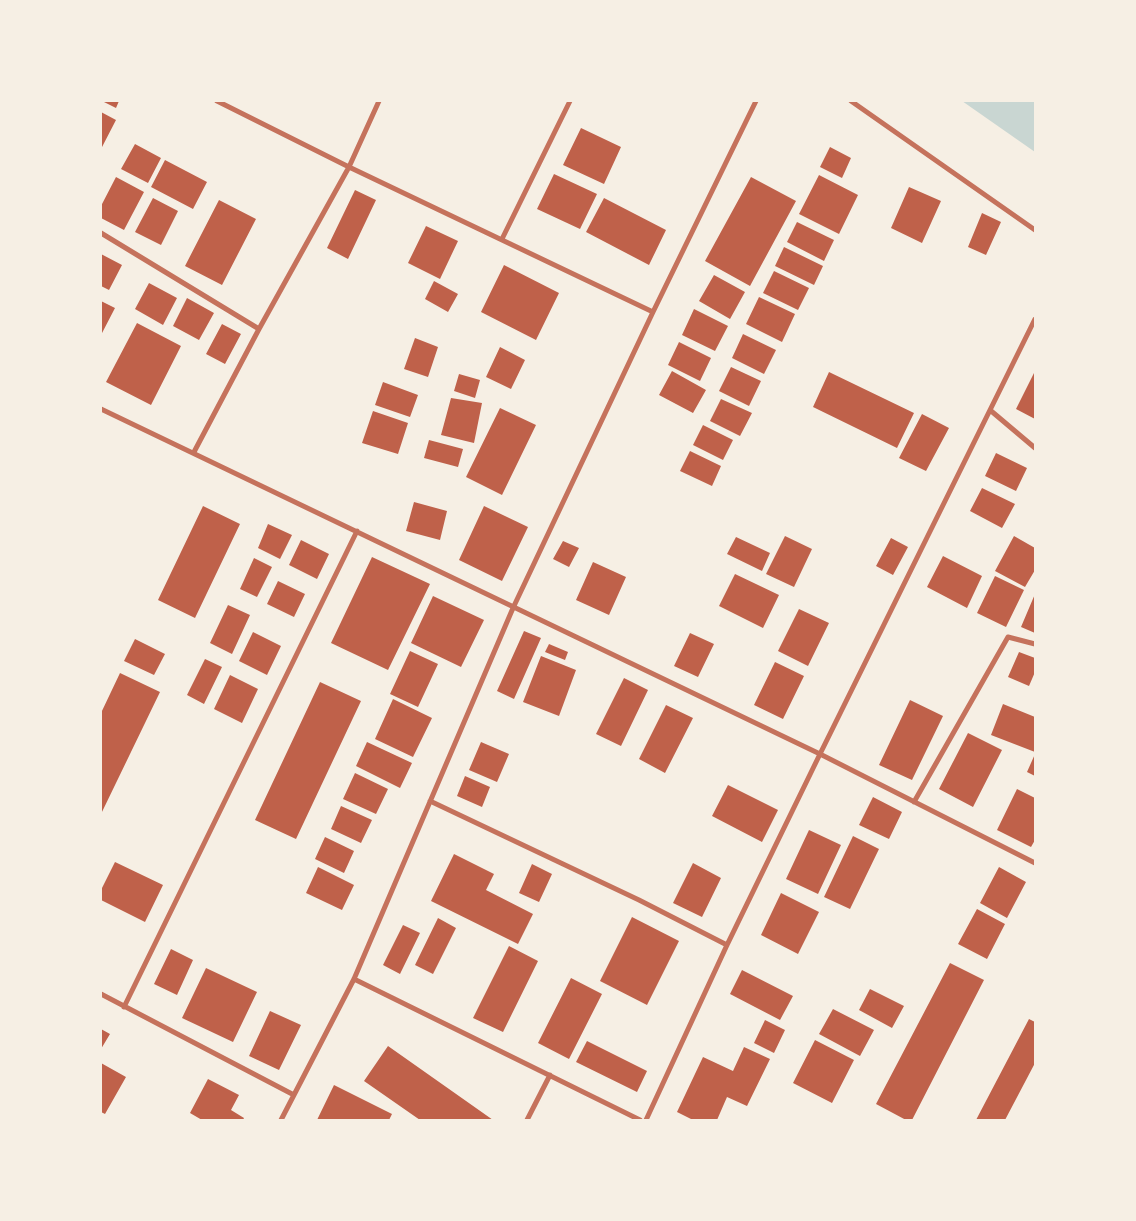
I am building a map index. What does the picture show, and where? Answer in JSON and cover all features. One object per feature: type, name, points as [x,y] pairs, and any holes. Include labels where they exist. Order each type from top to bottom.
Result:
[{"type":"street","points":[[217,101],[348,167],[653,312]]},
{"type":"street","points":[[194,452],[348,167],[380,101]]},
{"type":"street","points":[[502,240],[570,101]]},
{"type":"street","points":[[281,1120],[354,979],[513,608],[653,312],[756,101]]},
{"type":"street","points":[[851,101],[1035,230]]},
{"type":"street","points":[[101,234],[259,329]]},
{"type":"street","points":[[646,1120],[727,945],[1035,319]]},
{"type":"street","points":[[101,409],[820,754],[1035,863]]},
{"type":"street","points":[[990,410],[1035,448]]},
{"type":"street","points":[[124,1007],[357,531]]},
{"type":"street","points":[[914,802],[1008,637],[1035,644]]},
{"type":"street","points":[[430,801],[639,900],[727,945]]},
{"type":"street","points":[[354,979],[640,1120]]},
{"type":"street","points":[[101,994],[294,1095]]},
{"type":"street","points":[[527,1120],[550,1075]]},
{"type":"shaded area","points":[[962,101],[1035,101],[1035,152]]},
{"type":"building","points":[[102,101],[119,101],[116,108]]},
{"type":"building","points":[[101,112],[116,120],[101,149]]},
{"type":"building","points":[[581,128],[621,147],[604,184],[563,165]]},
{"type":"building","points":[[135,144],[161,158],[148,183],[121,169]]},
{"type":"building","points":[[830,147],[851,158],[842,178],[820,167]]},
{"type":"building","points":[[165,160],[207,182],[193,209],[151,187]]},
{"type":"building","points":[[554,174],[597,194],[580,229],[537,209]]},
{"type":"building","points":[[819,175],[858,195],[839,234],[799,214]]},
{"type":"building","points":[[116,177],[144,192],[124,230],[101,218],[101,206]]},
{"type":"building","points":[[751,177],[796,201],[750,286],[705,261]]},
{"type":"building","points":[[909,187],[941,201],[922,243],[891,228]]},
{"type":"building","points":[[355,190],[376,200],[348,259],[327,248]]},
{"type":"building","points":[[153,198],[178,211],[161,245],[135,232]]},
{"type":"building","points":[[604,198],[666,230],[649,265],[586,232]]},
{"type":"building","points":[[219,200],[256,219],[222,285],[185,266]]},
{"type":"building","points":[[982,213],[1001,222],[986,255],[968,247]]},
{"type":"building","points":[[797,222],[834,240],[824,261],[787,242]]},
{"type":"building","points":[[426,226],[458,241],[440,279],[408,263]]},
{"type":"building","points":[[784,247],[823,266],[814,285],[775,266]]},
{"type":"building","points":[[101,254],[122,265],[109,290],[101,286]]},
{"type":"building","points":[[504,265],[559,293],[536,340],[481,312]]},
{"type":"building","points":[[774,271],[809,288],[798,310],[763,293]]},
{"type":"building","points":[[714,275],[745,292],[730,319],[699,301]]},
{"type":"building","points":[[434,281],[458,294],[448,312],[425,299]]},
{"type":"building","points":[[149,283],[177,298],[163,325],[135,309]]},
{"type":"building","points":[[759,297],[795,314],[782,342],[746,324]]},
{"type":"building","points":[[187,298],[214,313],[199,340],[173,326]]},
{"type":"building","points":[[101,301],[115,308],[101,335]]},
{"type":"building","points":[[694,309],[728,326],[715,351],[682,335]]},
{"type":"building","points":[[137,323],[181,346],[151,405],[106,382]]},
{"type":"building","points":[[222,324],[241,334],[225,364],[206,354]]},
{"type":"building","points":[[743,334],[776,350],[764,374],[732,358]]},
{"type":"building","points":[[415,338],[438,347],[428,377],[404,369]]},
{"type":"building","points":[[679,342],[711,358],[700,381],[668,365]]},
{"type":"building","points":[[500,347],[525,360],[511,389],[486,377]]},
{"type":"building","points":[[731,367],[761,381],[749,406],[719,391]]},
{"type":"building","points":[[672,371],[706,390],[693,413],[659,395]]},
{"type":"building","points":[[1035,371],[1035,419],[1016,409]]},
{"type":"building","points":[[829,372],[914,413],[897,448],[813,407]]},
{"type":"building","points":[[459,374],[480,380],[475,398],[454,391]]},
{"type":"building","points":[[383,382],[418,395],[410,417],[375,405]]},
{"type":"building","points":[[451,398],[482,403],[474,443],[441,435]]},
{"type":"building","points":[[721,399],[752,413],[740,436],[710,421]]},
{"type":"building","points":[[500,408],[536,425],[502,495],[466,477]]},
{"type":"building","points":[[373,411],[408,423],[398,454],[362,443]]},
{"type":"building","points":[[922,414],[949,428],[926,471],[899,458]]},
{"type":"building","points":[[703,425],[733,440],[723,460],[693,445]]},
{"type":"building","points":[[429,440],[463,449],[458,467],[424,458]]},
{"type":"building","points":[[690,451],[721,466],[712,486],[680,471]]},
{"type":"building","points":[[996,453],[1027,468],[1016,491],[985,476]]},
{"type":"building","points":[[982,488],[1015,504],[1002,528],[970,511]]},
{"type":"building","points":[[414,502],[447,511],[440,540],[406,531]]},
{"type":"building","points":[[203,506],[240,524],[195,618],[158,600]]},
{"type":"building","points":[[484,506],[528,527],[502,581],[459,560]]},
{"type":"building","points":[[268,524],[292,535],[280,559],[258,548]]},
{"type":"building","points":[[785,536],[812,549],[794,587],[766,574]]},
{"type":"building","points":[[1014,536],[1035,548],[1035,570],[1025,587],[995,571]]},
{"type":"building","points":[[736,537],[770,553],[762,571],[727,554]]},
{"type":"building","points":[[891,538],[908,547],[893,575],[876,566]]},
{"type":"building","points":[[301,540],[329,554],[317,579],[289,565]]},
{"type":"building","points":[[563,541],[579,548],[569,567],[553,559]]},
{"type":"building","points":[[943,556],[982,576],[967,608],[927,587]]},
{"type":"building","points":[[372,557],[430,584],[388,670],[331,643]]},
{"type":"building","points":[[254,558],[272,567],[257,597],[240,589]]},
{"type":"building","points":[[593,562],[626,577],[609,615],[576,600]]},
{"type":"building","points":[[735,574],[779,595],[763,628],[719,606]]},
{"type":"building","points":[[995,576],[1024,590],[1006,627],[977,613]]},
{"type":"building","points":[[278,581],[305,594],[294,617],[267,604]]},
{"type":"building","points":[[1035,594],[1035,633],[1021,627]]},
{"type":"building","points":[[433,596],[484,620],[461,667],[411,643]]},
{"type":"building","points":[[228,605],[250,615],[232,654],[210,643]]},
{"type":"building","points":[[799,609],[829,623],[808,666],[778,651]]},
{"type":"building","points":[[524,631],[541,638],[514,699],[497,691]]},
{"type":"building","points":[[253,632],[281,646],[267,675],[239,661]]},
{"type":"building","points":[[690,633],[714,644],[698,677],[674,666]]},
{"type":"building","points":[[135,639],[165,654],[154,675],[124,661]]},
{"type":"building","points":[[549,644],[568,652],[565,660],[545,652]]},
{"type":"building","points":[[410,651],[438,664],[418,707],[390,694]]},
{"type":"building","points":[[1019,652],[1035,658],[1035,672],[1029,686],[1008,677]]},
{"type":"building","points":[[541,656],[576,670],[559,716],[523,702]]},
{"type":"building","points":[[205,659],[222,667],[204,704],[187,695]]},
{"type":"building","points":[[775,662],[804,676],[783,719],[754,705]]},
{"type":"building","points":[[120,673],[160,692],[101,814],[101,713]]},
{"type":"building","points":[[230,675],[258,689],[242,723],[214,709]]},
{"type":"building","points":[[624,678],[648,690],[621,746],[596,734]]},
{"type":"building","points":[[320,682],[361,701],[296,839],[255,820]]},
{"type":"building","points":[[393,699],[432,718],[413,757],[375,739]]},
{"type":"building","points":[[910,700],[943,716],[912,780],[879,765]]},
{"type":"building","points":[[1003,704],[1035,717],[1035,752],[991,735]]},
{"type":"building","points":[[666,705],[693,718],[665,773],[639,759]]},
{"type":"building","points":[[968,733],[1002,750],[973,807],[939,789]]},
{"type":"building","points":[[367,742],[412,763],[400,788],[356,766]]},
{"type":"building","points":[[481,742],[509,754],[497,782],[469,770]]},
{"type":"building","points":[[1035,754],[1035,776],[1027,772]]},
{"type":"building","points":[[355,773],[388,789],[376,814],[343,799]]},
{"type":"building","points":[[465,776],[490,787],[482,807],[457,796]]},
{"type":"building","points":[[728,785],[778,810],[762,842],[712,816]]},
{"type":"building","points":[[1017,789],[1035,798],[1035,840],[1031,847],[997,830]]},
{"type":"building","points":[[873,797],[902,812],[889,839],[859,825]]},
{"type":"building","points":[[341,806],[372,820],[361,843],[331,829]]},
{"type":"building","points":[[809,830],[841,845],[818,894],[786,879]]},
{"type":"building","points":[[853,836],[879,849],[850,909],[824,897]]},
{"type":"building","points":[[325,837],[354,851],[344,873],[315,859]]},
{"type":"building","points":[[454,854],[494,874],[486,890],[533,914],[518,944],[431,901]]},
{"type":"building","points":[[115,862],[163,885],[145,922],[101,900],[101,890]]},
{"type":"building","points":[[693,863],[721,878],[702,917],[673,903]]},
{"type":"building","points":[[532,864],[552,874],[539,902],[519,893]]},
{"type":"building","points":[[318,867],[354,885],[342,910],[306,893]]},
{"type":"building","points":[[999,867],[1026,882],[1007,918],[980,903]]},
{"type":"building","points":[[781,893],[819,912],[798,954],[761,935]]},
{"type":"building","points":[[977,909],[1005,924],[987,959],[958,944]]},
{"type":"building","points":[[632,917],[679,941],[647,1005],[600,981]]},
{"type":"building","points":[[438,918],[456,928],[433,974],[415,965]]},
{"type":"building","points":[[403,925],[420,933],[400,974],[383,965]]},
{"type":"building","points":[[509,946],[538,961],[503,1032],[473,1018]]},
{"type":"building","points":[[171,949],[193,960],[177,995],[154,984]]},
{"type":"building","points":[[950,963],[984,980],[912,1120],[906,1120],[876,1104]]},
{"type":"building","points":[[206,968],[257,992],[233,1042],[182,1018]]},
{"type":"building","points":[[742,970],[793,996],[780,1020],[730,994]]},
{"type":"building","points":[[571,978],[602,994],[569,1059],[538,1043]]},
{"type":"building","points":[[870,989],[904,1006],[892,1028],[859,1010]]},
{"type":"building","points":[[833,1009],[874,1030],[860,1056],[819,1034]]},
{"type":"building","points":[[270,1011],[301,1025],[279,1070],[249,1056]]},
{"type":"building","points":[[1029,1019],[1035,1022],[1035,1063],[1005,1120],[976,1120]]},
{"type":"building","points":[[765,1020],[785,1030],[774,1053],[754,1043]]},
{"type":"building","points":[[101,1029],[110,1034],[101,1049]]},
{"type":"building","points":[[815,1040],[854,1060],[832,1103],[793,1083]]},
{"type":"building","points":[[587,1041],[647,1071],[637,1092],[576,1062]]},
{"type":"building","points":[[388,1046],[493,1120],[420,1120],[364,1081]]},
{"type":"building","points":[[744,1047],[770,1059],[747,1106],[727,1097],[717,1120],[693,1120],[677,1112],[703,1057],[733,1071]]},
{"type":"building","points":[[101,1063],[126,1077],[105,1114],[101,1112]]},
{"type":"building","points":[[208,1079],[239,1095],[231,1110],[244,1118],[243,1120],[202,1120],[190,1113]]},
{"type":"building","points":[[334,1085],[392,1114],[389,1120],[317,1120]]}]
